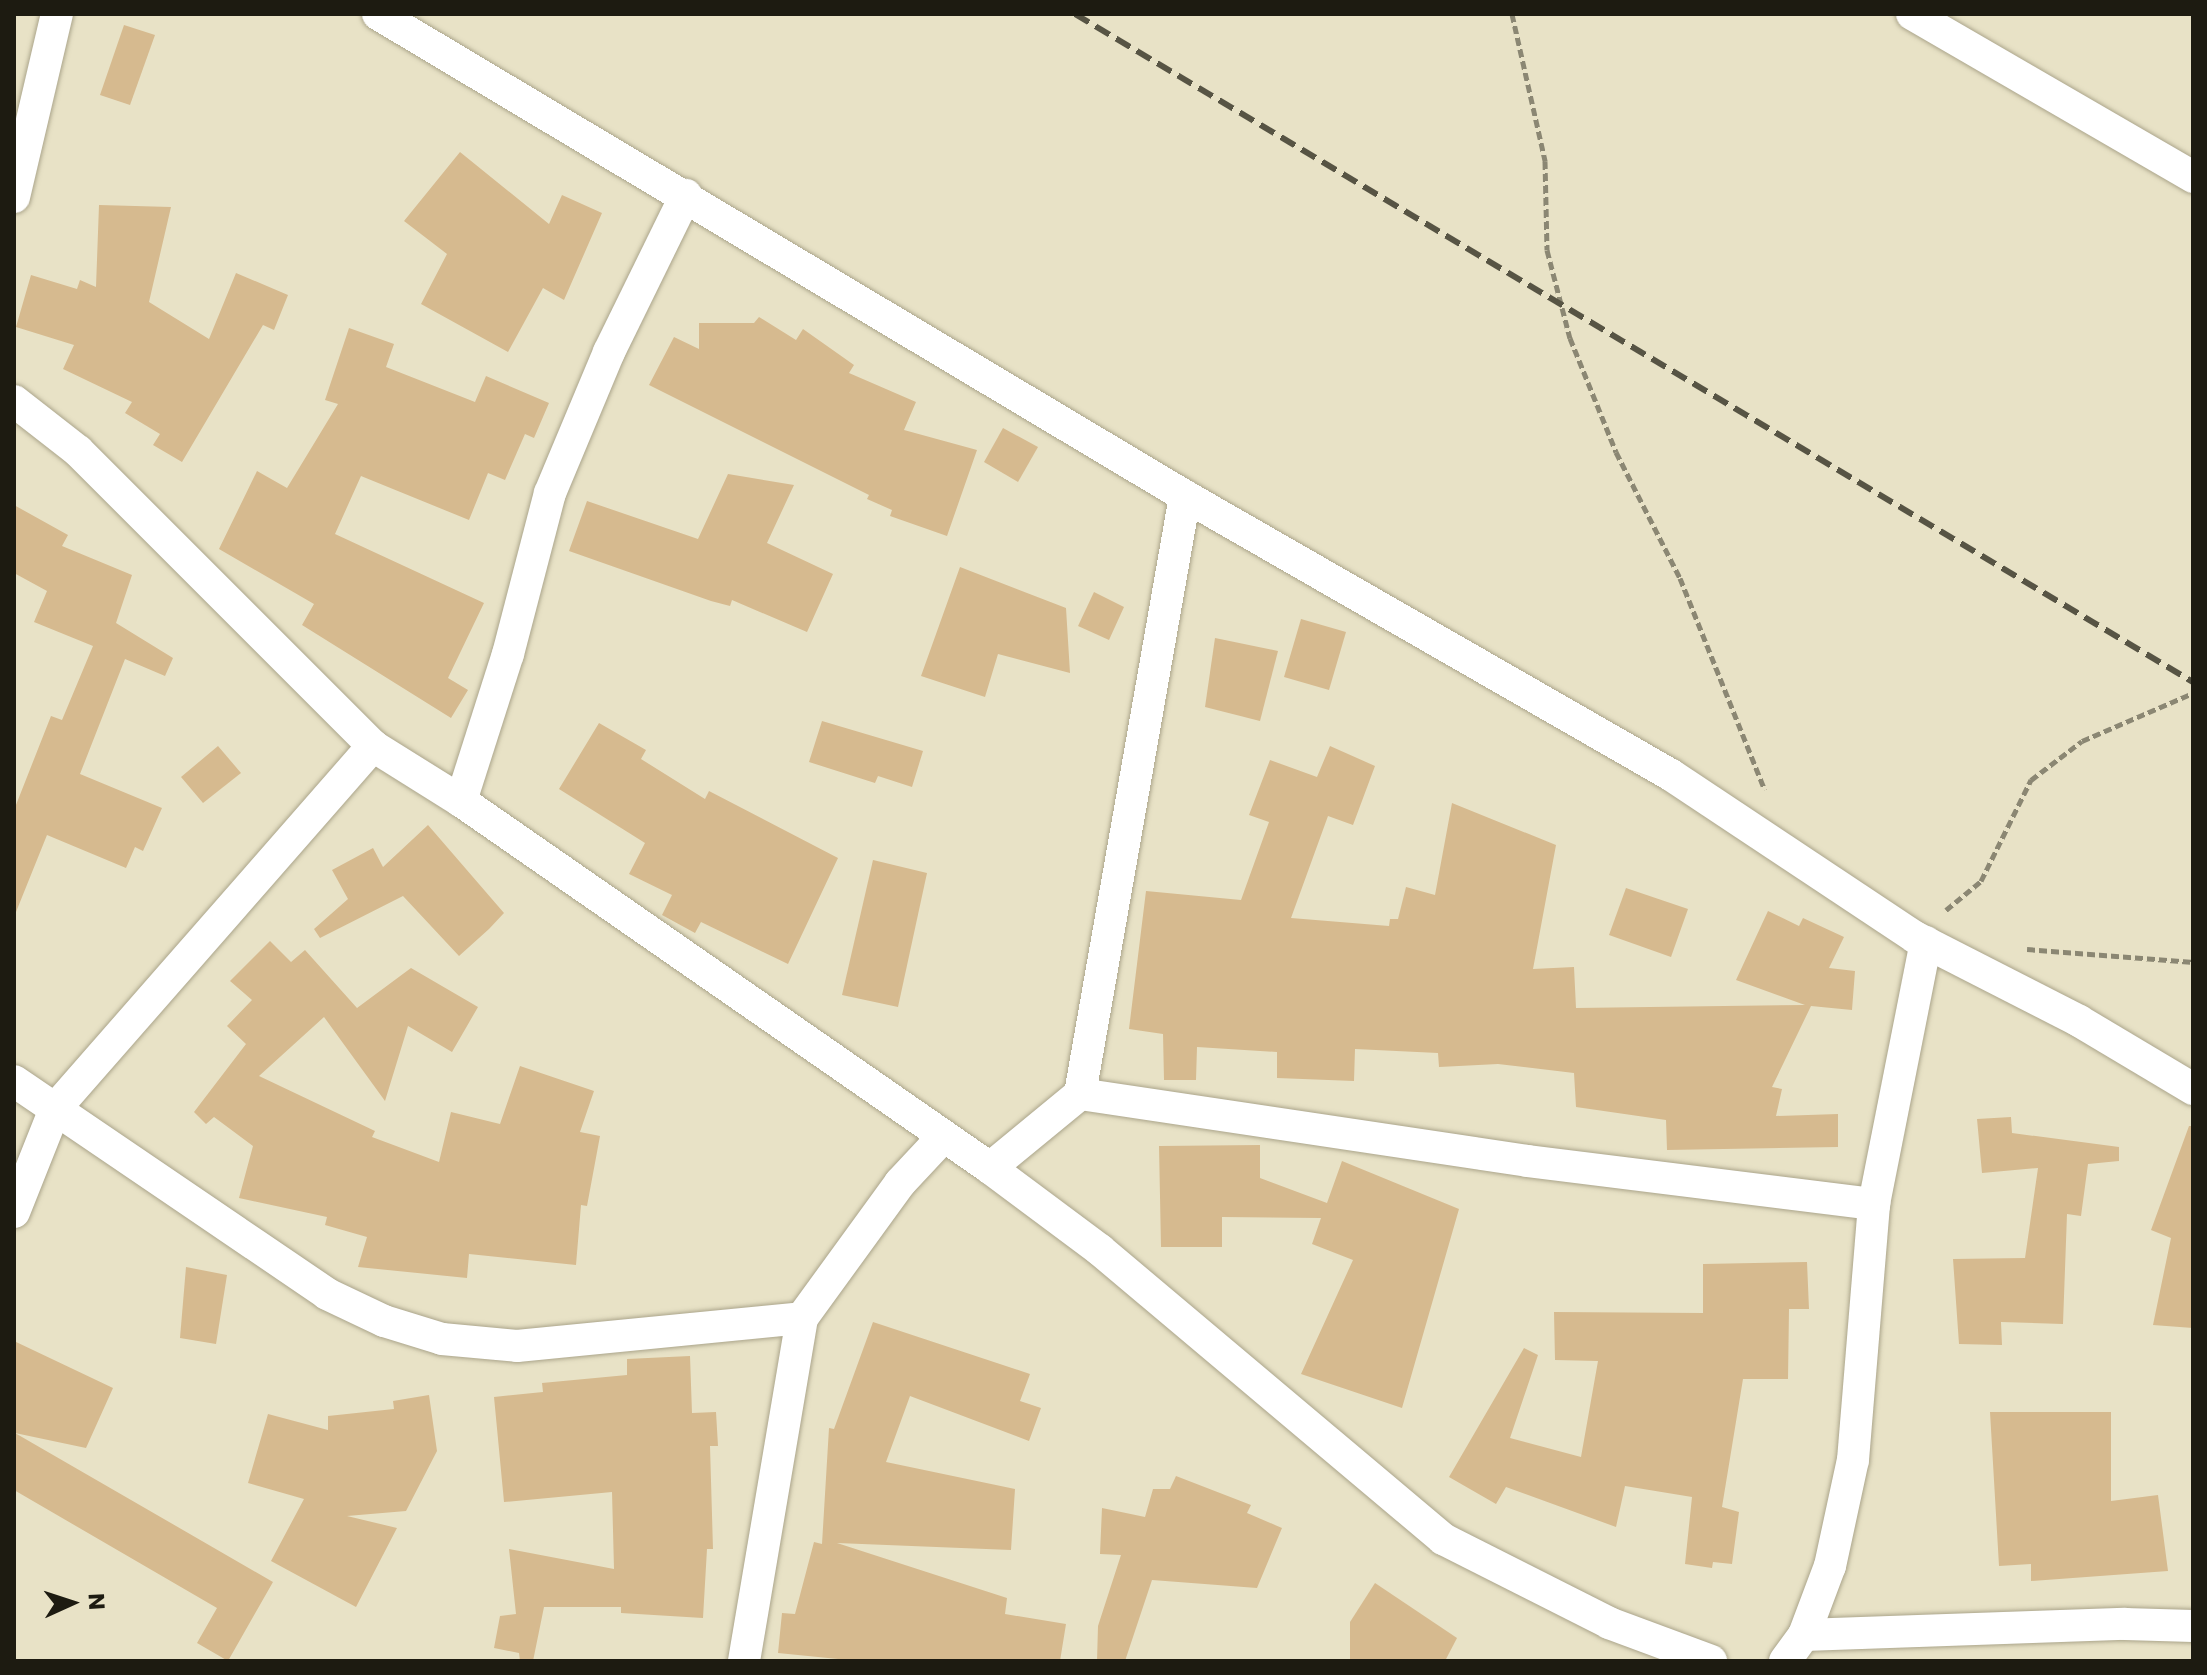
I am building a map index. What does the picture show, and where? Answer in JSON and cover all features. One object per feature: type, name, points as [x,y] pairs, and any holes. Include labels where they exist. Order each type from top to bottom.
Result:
[{"type":"street","points":[[14,197],[57,14]]},
{"type":"street","points":[[378,14],[686,195],[1185,496],[1671,775],[1920,940],[2079,1021],[2193,1089]]},
{"type":"street","points":[[1912,14],[2193,177]]},
{"type":"street","points":[[461,801],[508,654],[550,493],[609,352],[686,195]]},
{"type":"street","points":[[14,401],[78,451],[373,746],[461,801],[990,1168],[1100,1250],[1443,1539],[1609,1623],[1711,1661]]},
{"type":"street","points":[[990,1168],[1080,1094],[1185,496]]},
{"type":"street","points":[[14,1212],[55,1109],[373,746]]},
{"type":"street","points":[[1785,1661],[1804,1635],[1830,1566],[1853,1460],[1874,1204],[1920,940]]},
{"type":"street","points":[[14,1081],[327,1294],[384,1321],[442,1339],[517,1346],[802,1318]]},
{"type":"street","points":[[1080,1094],[1528,1161],[1874,1204]]},
{"type":"street","points":[[744,1661],[802,1318],[900,1183],[944,1136]]},
{"type":"street","points":[[1804,1635],[2125,1624],[2193,1626]]},
{"type":"path","points":[[1512,14],[1545,161],[1547,250],[1570,338],[1616,452],[1680,578],[1766,794]]},
{"type":"path","points":[[1920,940],[1981,881],[2031,780],[2082,741],[2193,693]]},
{"type":"path","points":[[2023,949],[2193,962]]},
{"type":"building","points":[[124,25],[155,35],[130,105],[100,95]]},
{"type":"building","points":[[460,152],[549,224],[562,195],[602,213],[564,300],[543,288],[508,352],[421,304],[447,254],[404,221]]},
{"type":"building","points":[[99,205],[171,207],[149,302],[209,339],[236,273],[288,295],[274,330],[263,325],[182,462],[153,445],[160,434],[125,413],[132,402],[63,369],[74,345],[16,327],[31,275],[77,289],[80,280],[96,287]]},
{"type":"building","points":[[759,317],[796,340],[803,329],[854,365],[849,373],[916,402],[904,430],[977,450],[947,536],[890,516],[892,510],[867,499],[869,495],[649,385],[674,337],[699,349],[699,323],[754,323]]},
{"type":"building","points":[[349,328],[394,344],[386,367],[475,402],[486,376],[549,403],[534,438],[525,434],[505,480],[488,473],[469,520],[361,476],[335,534],[484,603],[448,678],[468,690],[451,718],[302,625],[314,604],[219,549],[257,471],[287,488],[338,404],[325,400]]},
{"type":"building","points":[[1003,428],[1038,447],[1018,482],[984,462]]},
{"type":"building","points":[[728,474],[794,485],[767,543],[833,574],[807,632],[732,600],[730,606],[711,601],[569,551],[587,501],[698,539]]},
{"type":"building","points":[[14,505],[68,535],[62,546],[132,575],[116,623],[173,658],[165,676],[125,659],[80,774],[162,808],[143,851],[135,847],[126,868],[47,835],[16,912],[14,810],[51,716],[62,720],[93,646],[34,622],[47,591],[14,573]]},
{"type":"building","points":[[960,567],[1066,608],[1070,673],[998,654],[985,697],[921,676]]},
{"type":"building","points":[[1094,592],[1124,607],[1109,640],[1078,626]]},
{"type":"building","points":[[1301,619],[1346,632],[1329,690],[1284,677]]},
{"type":"building","points":[[1215,638],[1278,651],[1260,721],[1205,707]]},
{"type":"building","points":[[822,721],[923,751],[912,787],[878,776],[875,783],[809,762]]},
{"type":"building","points":[[599,723],[646,750],[641,759],[705,799],[709,791],[838,858],[788,964],[701,922],[695,933],[662,915],[672,895],[629,874],[645,843],[559,789]]},
{"type":"building","points":[[218,746],[241,773],[203,803],[181,777]]},
{"type":"building","points":[[1330,746],[1375,766],[1353,825],[1328,816],[1291,918],[1389,926],[1390,919],[1398,919],[1406,887],[1435,895],[1452,803],[1556,845],[1533,969],[1574,967],[1576,1008],[1805,1005],[1736,980],[1768,911],[1799,926],[1803,918],[1844,937],[1829,968],[1855,971],[1852,1010],[1811,1006],[1772,1087],[1782,1089],[1776,1116],[1838,1114],[1838,1147],[1667,1150],[1666,1120],[1576,1107],[1574,1073],[1498,1064],[1439,1067],[1438,1053],[1355,1049],[1354,1081],[1277,1078],[1277,1052],[1197,1047],[1196,1080],[1164,1080],[1163,1034],[1129,1029],[1146,891],[1241,900],[1269,822],[1249,815],[1270,760],[1317,777]]},
{"type":"building","points":[[428,825],[504,913],[489,929],[459,956],[403,896],[320,938],[314,929],[348,899],[332,870],[373,848],[383,867]]},
{"type":"building","points":[[873,860],[927,873],[898,1007],[842,995]]},
{"type":"building","points":[[1626,888],[1688,909],[1671,957],[1609,935]]},
{"type":"building","points":[[270,941],[291,962],[305,950],[357,1008],[411,968],[478,1007],[452,1052],[408,1026],[385,1101],[324,1017],[259,1076],[375,1131],[372,1137],[439,1162],[451,1112],[500,1124],[520,1066],[594,1091],[580,1132],[600,1136],[587,1206],[581,1205],[576,1265],[469,1254],[467,1278],[358,1267],[367,1237],[325,1225],[327,1217],[239,1198],[253,1146],[214,1117],[206,1124],[194,1112],[246,1044],[227,1026],[252,1000],[230,981]]},
{"type":"building","points":[[2011,1117],[2012,1133],[2119,1147],[2119,1161],[2088,1164],[2081,1216],[2067,1214],[2063,1324],[2001,1322],[2002,1345],[1959,1344],[1953,1259],[2025,1258],[2038,1168],[1982,1173],[1977,1119]]},
{"type":"building","points":[[2189,1126],[2193,1126],[2193,1328],[2153,1325],[2171,1238],[2151,1230]]},
{"type":"building","points":[[1260,1145],[1260,1178],[1327,1203],[1342,1161],[1459,1209],[1402,1408],[1301,1374],[1353,1260],[1312,1244],[1321,1218],[1222,1217],[1222,1247],[1161,1247],[1159,1146]]},
{"type":"building","points":[[1807,1262],[1809,1309],[1789,1309],[1788,1379],[1743,1379],[1722,1507],[1739,1512],[1732,1564],[1713,1562],[1712,1568],[1685,1564],[1692,1497],[1625,1486],[1616,1527],[1506,1487],[1496,1504],[1449,1477],[1524,1348],[1538,1355],[1510,1438],[1581,1457],[1598,1361],[1555,1360],[1554,1312],[1703,1313],[1703,1264]]},
{"type":"building","points":[[186,1267],[227,1275],[216,1344],[180,1338]]},
{"type":"building","points":[[873,1322],[1030,1374],[1020,1401],[1041,1408],[1029,1441],[910,1396],[886,1462],[1015,1489],[1011,1550],[837,1543],[1007,1598],[1005,1614],[1066,1624],[1060,1661],[858,1661],[778,1653],[782,1613],[795,1614],[814,1542],[822,1544],[829,1428],[834,1429]]},
{"type":"building","points":[[14,1341],[113,1388],[86,1448],[15,1433],[273,1582],[228,1661],[197,1643],[217,1608],[14,1490]]},
{"type":"building","points":[[690,1356],[692,1413],[716,1412],[718,1446],[710,1446],[713,1549],[707,1549],[703,1618],[621,1613],[621,1607],[544,1607],[533,1661],[520,1661],[519,1653],[494,1648],[500,1616],[516,1614],[509,1549],[614,1569],[612,1492],[504,1502],[494,1397],[543,1392],[542,1383],[627,1375],[627,1359]]},
{"type":"building","points":[[429,1395],[437,1451],[406,1511],[347,1516],[397,1528],[356,1607],[271,1561],[304,1499],[248,1483],[268,1414],[328,1430],[328,1416],[394,1409],[393,1401]]},
{"type":"building","points":[[1990,1412],[2111,1412],[2111,1501],[2158,1495],[2168,1571],[2031,1581],[2031,1564],[1999,1566]]},
{"type":"building","points":[[1176,1476],[1251,1505],[1247,1513],[1282,1528],[1257,1588],[1152,1580],[1125,1661],[1097,1661],[1098,1626],[1121,1555],[1100,1554],[1102,1508],[1145,1517],[1153,1489],[1170,1489]]},
{"type":"building","points":[[1375,1583],[1457,1638],[1445,1661],[1350,1661],[1350,1622]]},
{"type":"railway","points":[[1075,14],[2193,682]]}]
